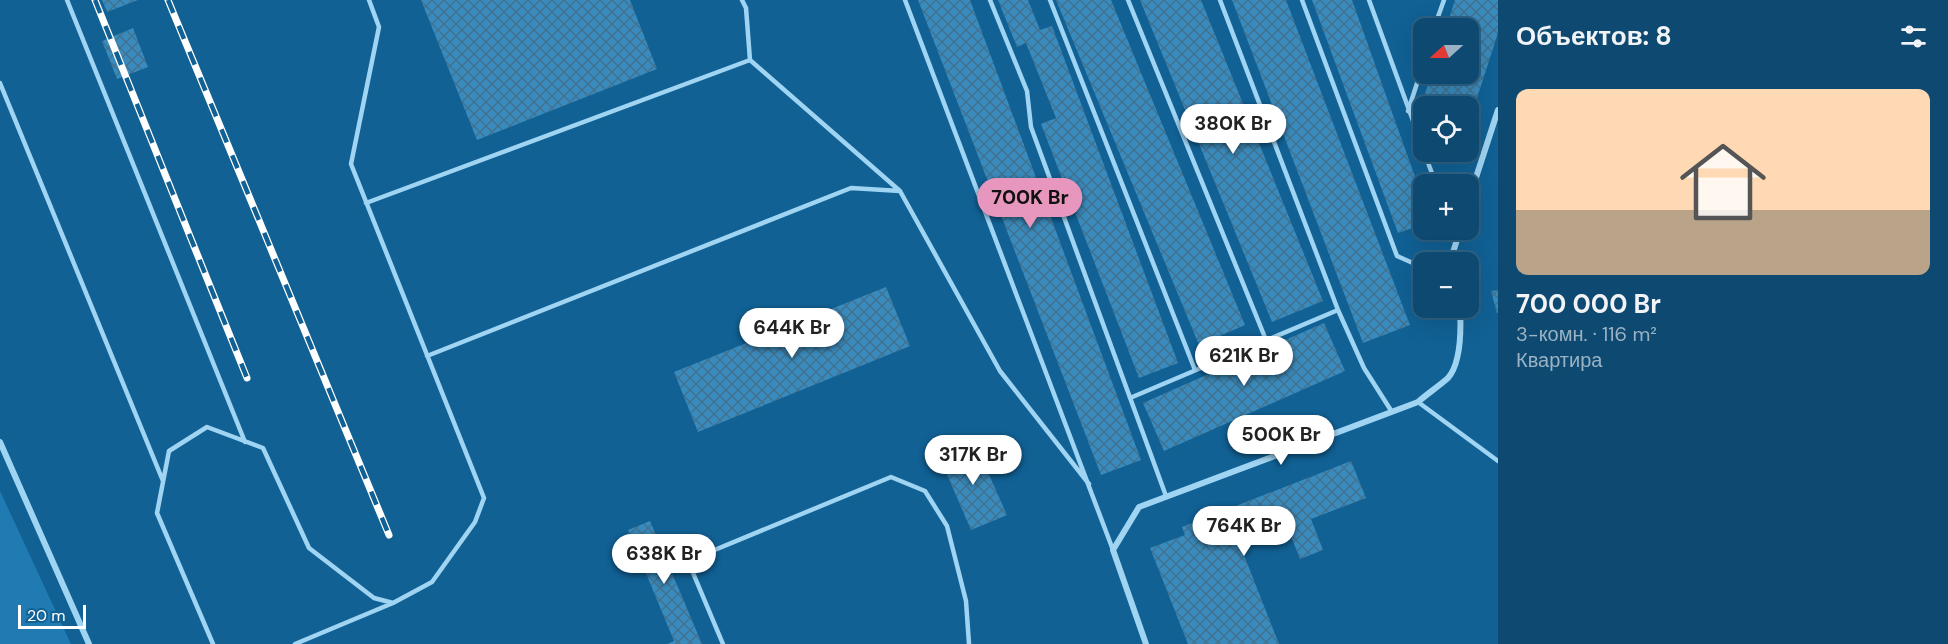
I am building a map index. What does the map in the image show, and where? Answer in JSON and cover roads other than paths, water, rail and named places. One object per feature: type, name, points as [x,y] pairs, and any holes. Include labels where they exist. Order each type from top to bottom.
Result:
[{"type":"street","points":[[1477,174],[1498,110]]},
{"type":"street","points":[[1146,644],[1113,550],[1139,507],[1418,402],[1449,376],[1458,355],[1460,318]]},
{"type":"street","points":[[0,442],[89,644]]},
{"type":"lane","points":[[67,0],[245,442]]},
{"type":"lane","points":[[295,644],[393,603],[432,582],[475,522],[484,498],[351,164],[379,27],[369,0]]},
{"type":"lane","points":[[742,0],[746,9],[750,60],[900,191],[1000,371],[1089,484]]},
{"type":"lane","points":[[906,0],[1113,550]]},
{"type":"lane","points":[[990,0],[1027,91],[1031,127],[1167,496]]},
{"type":"lane","points":[[1050,0],[1195,370]]},
{"type":"lane","points":[[1128,0],[1266,340]]},
{"type":"lane","points":[[1220,0],[1338,310],[1364,368],[1392,412]]},
{"type":"lane","points":[[1302,0],[1397,256],[1413,263]]},
{"type":"lane","points":[[1369,0],[1413,124]]},
{"type":"lane","points":[[1438,18],[1444,0]]},
{"type":"lane","points":[[366,203],[750,60]]},
{"type":"lane","points":[[0,83],[163,481]]},
{"type":"lane","points":[[1408,111],[1417,84]]},
{"type":"lane","points":[[427,356],[851,188],[900,191]]},
{"type":"lane","points":[[1130,398],[1338,310]]},
{"type":"lane","points":[[1418,402],[1498,462]]},
{"type":"lane","points":[[213,644],[157,513],[169,451],[207,427],[262,448],[309,548],[374,598],[393,603]]},
{"type":"lane","points":[[723,644],[688,561],[891,477],[925,491],[947,526],[966,601],[969,644]]},
{"type":"railway","points":[[95,0],[247,378]]},
{"type":"railway","points":[[168,0],[389,535]]}]
